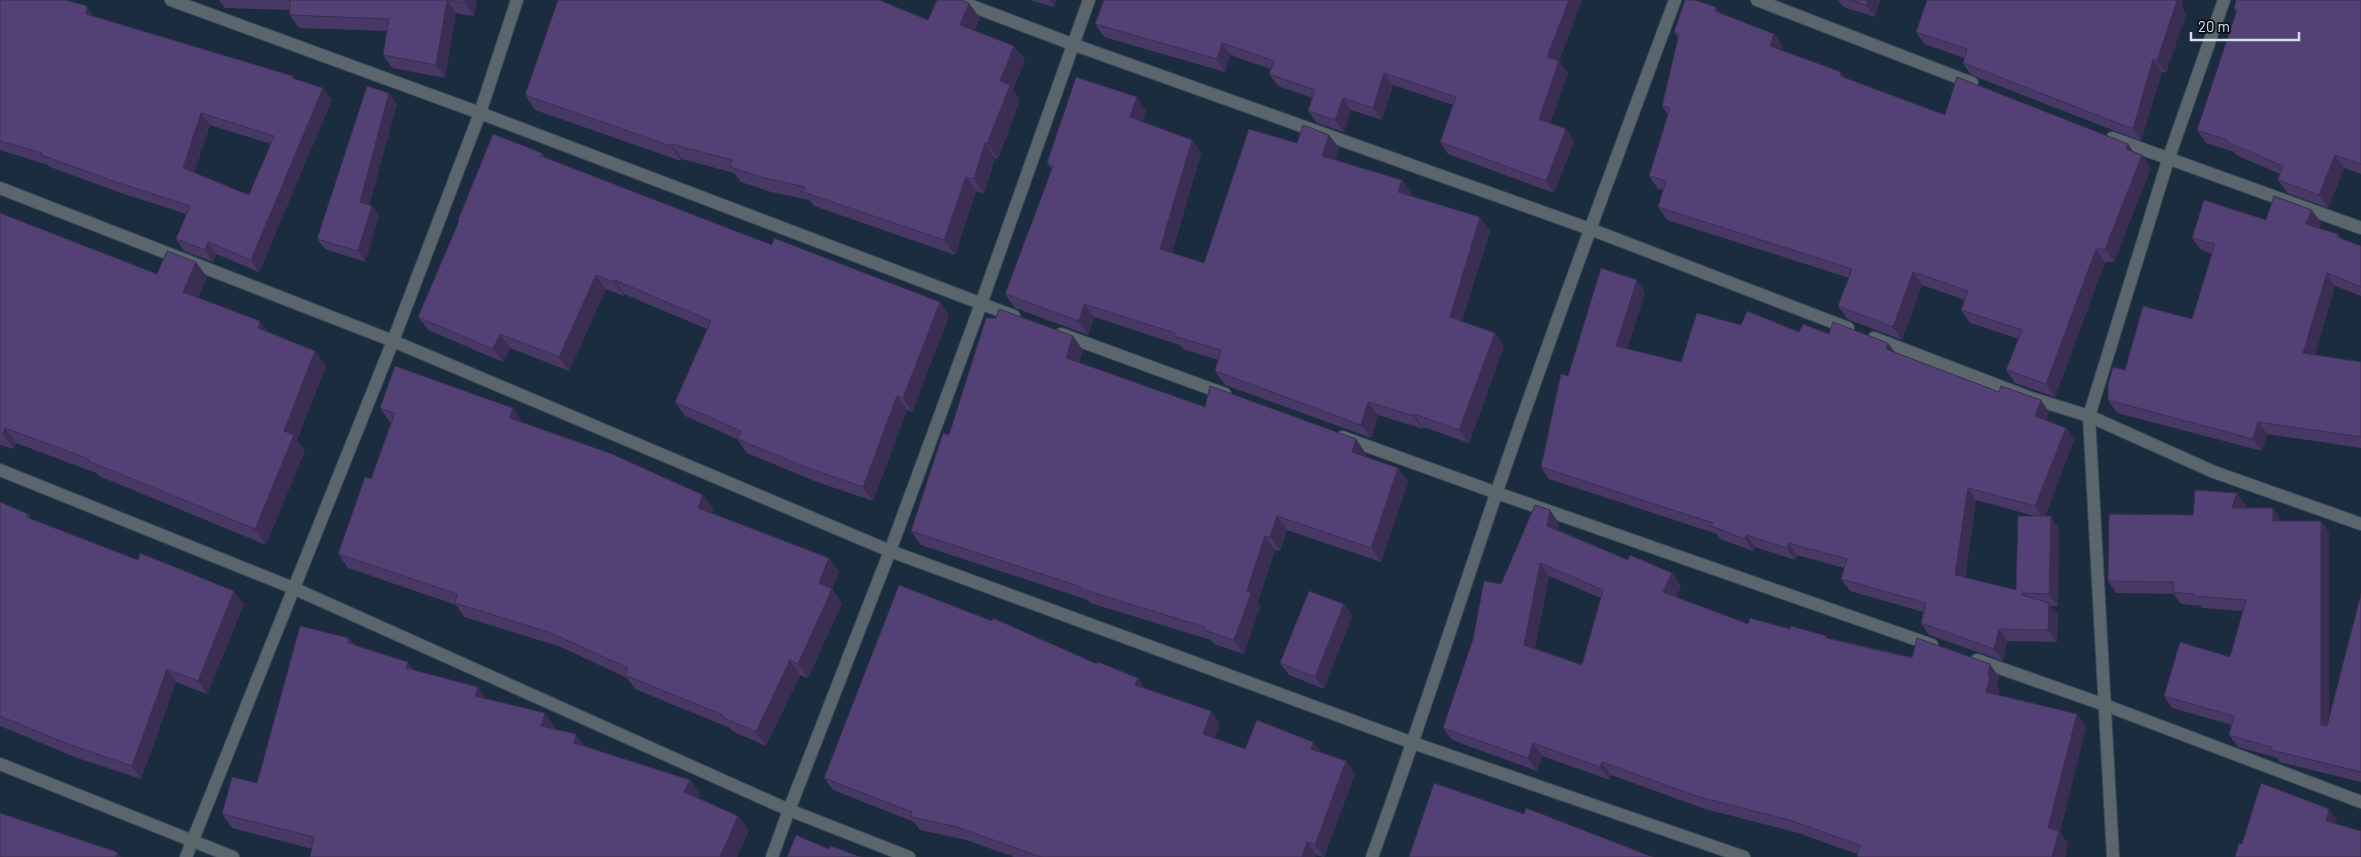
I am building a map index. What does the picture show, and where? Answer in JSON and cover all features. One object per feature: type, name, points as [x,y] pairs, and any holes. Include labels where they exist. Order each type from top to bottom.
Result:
[{"type":"street","points":[[171,0],[480,113],[1028,322]]},
{"type":"street","points":[[186,857],[393,341],[480,113],[517,0]]},
{"type":"street","points":[[956,0],[1072,44],[1590,229],[2031,398],[2089,416],[2214,472],[2361,524]]},
{"type":"street","points":[[772,857],[788,810],[890,551],[981,304],[1089,0]]},
{"type":"street","points":[[1372,857],[1590,229],[1675,0]]},
{"type":"street","points":[[1757,0],[1986,89]]},
{"type":"street","points":[[2114,857],[2089,416],[2168,160],[2224,0]]},
{"type":"street","points":[[2104,135],[2168,160],[2361,228]]},
{"type":"street","points":[[0,188],[393,341],[890,551],[1413,743],[1744,857]]},
{"type":"street","points":[[1046,328],[1234,397]]},
{"type":"street","points":[[1328,431],[1497,493],[1946,650]]},
{"type":"street","points":[[0,470],[294,588],[788,810],[909,857]]},
{"type":"street","points":[[1965,656],[2105,705],[2361,802]]},
{"type":"street","points":[[0,764],[233,857]]},
{"type":"building","points":[[0,0],[66,0],[87,6],[86,14],[293,76],[292,78],[323,88],[251,260],[208,242],[205,250],[176,239],[190,206],[113,181],[41,155],[42,153],[0,141]],"holes":[[[201,113],[274,136],[249,195],[183,168]]]},
{"type":"building","points":[[290,0],[447,0],[436,65],[383,55],[389,19],[290,15]]},
{"type":"building","points":[[447,0],[466,0],[465,3]]},
{"type":"building","points":[[558,0],[879,0],[928,20],[937,0],[962,0],[969,3],[960,25],[1014,46],[1000,81],[1010,85],[987,144],[985,143],[974,179],[966,177],[944,240],[803,192],[805,187],[761,177],[730,167],[732,160],[671,144],[671,146],[525,95]]},
{"type":"building","points":[[1104,0],[1569,0],[1547,57],[1559,61],[1539,119],[1566,129],[1546,181],[1440,142],[1456,97],[1384,73],[1373,108],[1343,98],[1335,120],[1308,111],[1315,90],[1269,74],[1274,61],[1222,43],[1217,59],[1095,24]]},
{"type":"building","points":[[1685,0],[1695,0],[1716,7],[1715,11],[1774,34],[1770,46],[1841,72],[1840,76],[1945,115],[1957,77],[2128,144],[2126,149],[2142,155],[2105,249],[2096,249],[2046,384],[2006,370],[2022,330],[1961,310],[1968,291],[1913,272],[1893,327],[1838,306],[1852,269],[1658,207],[1666,181],[1649,176],[1670,108],[1662,106],[1679,34],[1674,32]]},
{"type":"building","points":[[1851,0],[1868,0],[1866,5]]},
{"type":"building","points":[[1927,0],[2177,1],[2157,61],[2153,59],[2133,129],[1963,63],[1967,49],[1916,32]]},
{"type":"building","points":[[2236,0],[2361,0],[2361,164],[2335,155],[2319,195],[2278,180],[2283,166],[2227,142],[2227,140],[2197,130],[2237,10],[2234,9]]},
{"type":"building","points":[[1076,77],[1137,97],[1130,117],[1192,140],[1160,249],[1204,263],[1249,129],[1297,143],[1303,125],[1329,135],[1322,156],[1402,180],[1398,192],[1480,217],[1450,317],[1495,333],[1459,430],[1414,414],[1414,416],[1368,402],[1361,425],[1215,371],[1221,350],[1174,336],[1175,333],[1084,304],[1079,321],[1005,294],[1053,166],[1047,163]]},
{"type":"building","points":[[367,86],[389,93],[360,202],[372,206],[358,251],[317,239]]},
{"type":"building","points":[[493,134],[542,153],[541,156],[772,245],[774,238],[940,302],[903,398],[897,396],[863,487],[808,468],[737,439],[741,431],[675,402],[711,321],[615,280],[614,282],[596,275],[559,357],[500,334],[493,349],[418,317],[459,221]]},
{"type":"building","points":[[2274,196],[2312,210],[2306,224],[2338,234],[2337,237],[2361,246],[2361,287],[2327,273],[2303,353],[2361,362],[2361,437],[2258,422],[2253,439],[2108,400],[2108,385],[2113,367],[2125,370],[2143,306],[2192,319],[2215,244],[2192,238],[2204,200],[2266,220]]},
{"type":"building","points":[[0,213],[157,274],[167,251],[196,262],[183,292],[260,321],[258,328],[315,351],[284,431],[294,435],[255,529],[88,461],[89,459],[5,428],[3,434],[0,433]]},
{"type":"building","points":[[1601,268],[1637,280],[1616,346],[1681,362],[1697,313],[1741,325],[1747,311],[1799,332],[1803,324],[1829,334],[1833,322],[1888,343],[1886,349],[1999,392],[2001,386],[2041,400],[2035,416],[2066,428],[2035,506],[1968,488],[1955,575],[2016,590],[2018,516],[2051,516],[2049,594],[2023,593],[2022,595],[2049,603],[2048,630],[1999,629],[1994,649],[1921,623],[1926,603],[1841,579],[1847,559],[1788,543],[1787,548],[1746,535],[1745,539],[1711,526],[1713,523],[1541,467],[1561,374],[1568,376]]},
{"type":"building","points":[[999,309],[1073,336],[1066,358],[1205,407],[1210,386],[1356,439],[1352,452],[1398,468],[1371,548],[1277,516],[1270,537],[1265,536],[1247,591],[1251,593],[1234,640],[1204,630],[1205,627],[1081,589],[1081,587],[911,531],[943,433],[949,435],[986,318],[996,318]]},
{"type":"building","points":[[395,366],[513,408],[510,418],[612,454],[703,495],[698,508],[829,558],[819,583],[832,589],[798,664],[790,660],[756,732],[722,717],[723,715],[625,675],[628,668],[551,633],[455,603],[457,594],[338,554],[365,477],[371,479],[395,413],[380,408]]},
{"type":"building","points":[[2195,490],[2237,493],[2232,508],[2273,508],[2273,521],[2321,521],[2321,725],[2327,726],[2361,594],[2361,772],[2271,750],[2271,747],[2229,735],[2234,716],[2164,696],[2180,642],[2230,657],[2246,600],[2193,596],[2194,594],[2173,592],[2174,582],[2108,581],[2109,514],[2193,515]]},
{"type":"building","points":[[0,502],[28,514],[26,517],[138,560],[140,553],[234,591],[198,681],[167,669],[132,766],[68,744],[0,716]]},
{"type":"building","points":[[1535,505],[1550,510],[1547,526],[1628,560],[1630,555],[1672,573],[1663,592],[1748,624],[1750,618],[1790,629],[1791,626],[1827,636],[1826,638],[1912,658],[1917,638],[1990,664],[1988,675],[1990,676],[1986,692],[2077,714],[2048,828],[2059,831],[2052,857],[1859,857],[1857,856],[1860,845],[1789,820],[1696,796],[1602,762],[1600,767],[1533,743],[1528,758],[1443,728],[1473,639],[1484,581],[1501,584]],"holes":[[[1540,563],[1603,590],[1582,665],[1524,645]]]},
{"type":"building","points":[[899,585],[992,621],[993,618],[1097,664],[1098,662],[1138,678],[1135,685],[1211,711],[1203,734],[1245,749],[1257,720],[1313,742],[1311,749],[1346,761],[1315,845],[1307,842],[1302,857],[1041,857],[957,827],[911,817],[912,812],[824,778]]},
{"type":"building","points":[[1309,591],[1344,604],[1315,677],[1280,663]]},
{"type":"building","points":[[300,626],[349,638],[348,643],[408,662],[406,668],[478,687],[475,696],[545,713],[541,726],[576,734],[574,743],[690,780],[684,792],[738,816],[720,857],[310,857],[314,837],[222,814],[232,777],[257,783]]},
{"type":"building","points":[[1434,783],[1524,814],[1526,808],[1653,857],[1409,857]]},
{"type":"building","points":[[2261,783],[2329,809],[2326,821],[2361,831],[2361,857],[2235,857],[2239,843],[2242,844]]},
{"type":"building","points":[[0,813],[117,852],[116,857],[0,857]]},
{"type":"building","points":[[796,835],[829,849],[831,846],[861,857],[787,857]]}]
